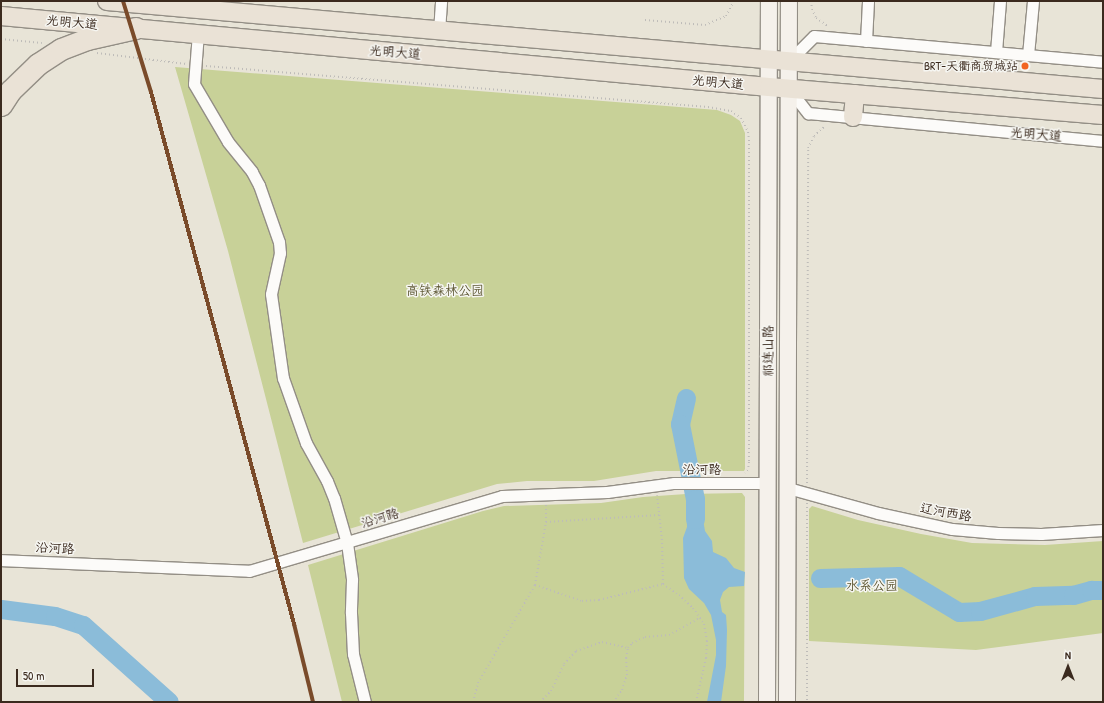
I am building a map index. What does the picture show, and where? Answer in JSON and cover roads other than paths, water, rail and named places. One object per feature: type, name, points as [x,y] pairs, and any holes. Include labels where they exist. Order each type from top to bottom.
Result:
[{"type":"highway","points":[[1,105],[10,91],[38,64],[61,49],[87,39],[136,28]]},
{"type":"main road","name":"光明大道","points":[[107,1],[1103,89]]},
{"type":"main road","name":"祁连山路","points":[[767,702],[769,1]]},
{"type":"main road","name":"祁连山路","points":[[787,702],[789,1]]},
{"type":"main road","name":"光明大道","points":[[1,16],[789,89],[1103,116]]},
{"type":"main road","points":[[854,117],[855,94]]},
{"type":"street","points":[[439,30],[441,1]]},
{"type":"street","points":[[866,41],[868,1]]},
{"type":"street","points":[[996,52],[1000,1]]},
{"type":"street","points":[[1028,55],[1033,1]]},
{"type":"street","points":[[198,34],[194,84],[228,142],[252,172],[279,242],[280,253],[272,294],[283,378],[306,443],[327,481],[334,498],[348,543],[352,580],[351,613],[353,654],[365,702]]},
{"type":"street","points":[[789,61],[814,36],[1103,62]]},
{"type":"street","name":"光明大道","points":[[789,89],[808,113],[1103,141]]},
{"type":"street","name":"沿河路","points":[[1,560],[249,571],[348,543],[502,496],[606,492],[655,484],[768,483]]},
{"type":"street","name":"辽河西路","points":[[788,488],[878,512],[952,529],[998,533],[1041,534],[1103,530]]},
{"type":"water","points":[[686,494],[702,494],[702,513],[705,531],[712,541],[713,552],[726,558],[734,568],[745,572],[744,586],[729,587],[723,592],[720,600],[722,612],[726,615],[727,630],[726,666],[721,702],[707,702],[716,655],[716,640],[711,615],[704,603],[689,589],[684,578],[683,538],[687,527]]},
{"type":"waterway","points":[[686,398],[680,424],[695,499],[695,519]]},
{"type":"waterway","points":[[820,578],[899,576],[959,612],[980,611],[1035,596],[1073,595],[1091,590],[1103,590]]},
{"type":"waterway","points":[[1,609],[55,616],[83,625],[169,702]]},
{"type":"place","name":"BRT-天衢商贸城站","points":[[1025,66]]},
{"type":"park label","name":"高铁森林公园","points":[[445,290]]},
{"type":"park label","name":"水系公园","points":[[872,585]]}]
